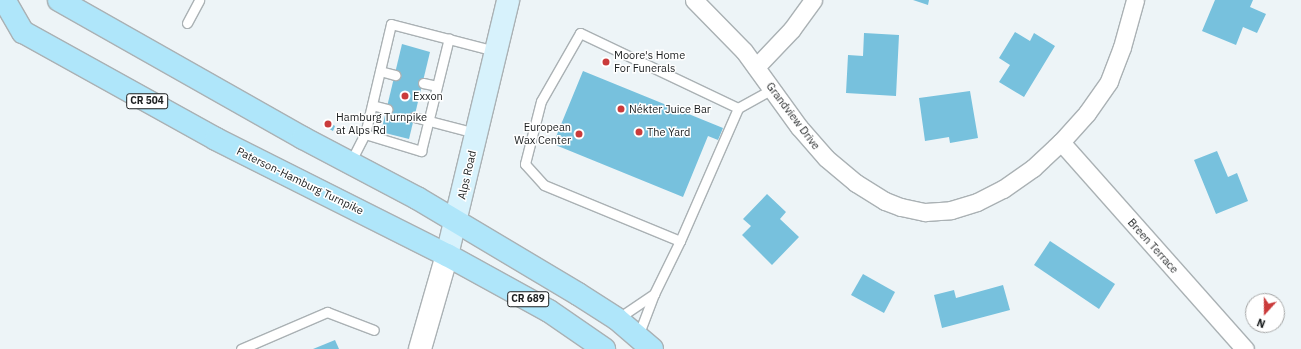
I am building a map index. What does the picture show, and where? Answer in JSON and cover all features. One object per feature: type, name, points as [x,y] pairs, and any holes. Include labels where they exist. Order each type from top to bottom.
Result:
[{"type":"main road","points":[[59,0],[350,163],[417,198],[456,222]]},
{"type":"main road","name":"Alps Road","points":[[447,255],[508,0]]},
{"type":"main road","name":"Paterson-Hamburg Turnpike","points":[[8,1],[23,32],[216,139],[447,255],[549,311],[604,349]]},
{"type":"main road","name":"CR 689","points":[[456,222],[617,319],[645,343]]},
{"type":"street","name":"Grandview Drive","points":[[694,0],[732,36],[799,127],[826,158],[856,183],[901,207],[932,211],[951,210],[977,202],[1027,172],[1061,142],[1087,113],[1109,81],[1135,0]]},
{"type":"street","points":[[756,67],[792,29],[813,0]]},
{"type":"street","name":"Breen Terrace","points":[[1061,142],[1245,349]]},
{"type":"street","name":"Alps Road","points":[[420,349],[447,255]]},
{"type":"lane","points":[[187,23],[199,0]]},
{"type":"lane","points":[[350,163],[365,134],[392,24],[495,51]]},
{"type":"lane","points":[[680,241],[544,185],[525,164],[541,101],[580,33],[738,108]]},
{"type":"lane","points":[[365,134],[421,151],[449,38]]},
{"type":"lane","points":[[380,71],[395,75]]},
{"type":"lane","points":[[423,83],[437,86]]},
{"type":"lane","points":[[645,343],[654,294],[680,241],[738,108],[772,90]]},
{"type":"lane","points":[[372,105],[387,109]]},
{"type":"lane","points":[[414,117],[476,133]]},
{"type":"lane","points":[[617,319],[654,294]]},
{"type":"lane","points":[[241,349],[327,312],[374,330]]},
{"type":"building","points":[[913,0],[929,0],[928,5]]},
{"type":"building","points":[[1215,0],[1253,0],[1250,7],[1266,14],[1257,33],[1243,27],[1236,45],[1202,31]]},
{"type":"building","points":[[1015,32],[1030,41],[1034,33],[1055,46],[1024,97],[999,82],[1010,65],[999,58]]},
{"type":"building","points":[[864,33],[899,35],[896,96],[846,93],[848,55],[863,56]]},
{"type":"building","name":"Exxon","points":[[402,44],[430,52],[409,139],[381,132]]},
{"type":"building","name":"The Yard","points":[[583,71],[723,128],[718,140],[708,136],[683,197],[553,144]]},
{"type":"building","points":[[970,91],[978,138],[950,143],[949,137],[925,141],[919,98]]},
{"type":"building","points":[[327,121],[335,126],[333,131],[324,126]]},
{"type":"building","points":[[1217,151],[1228,177],[1237,173],[1248,201],[1216,214],[1194,160]]},
{"type":"building","points":[[767,194],[786,212],[780,219],[799,237],[772,265],[742,235],[751,226],[743,219]]},
{"type":"building","points":[[1050,241],[1115,284],[1099,309],[1034,265]]},
{"type":"building","points":[[863,274],[895,292],[884,313],[851,295]]},
{"type":"building","points":[[1003,285],[1010,310],[942,328],[934,295],[954,290],[956,298]]},
{"type":"building","points":[[335,340],[339,349],[313,349]]},
{"type":"place","name":"Moore's Home For Funerals","points":[[606,62]]},
{"type":"place","name":"Exxon","points":[[405,96]]},
{"type":"place","name":"Nékter Juice Bar","points":[[621,109]]},
{"type":"place","name":"Hamburg Turnpike at Alps Rd","points":[[328,124]]},
{"type":"place","name":"The Yard","points":[[639,132]]},
{"type":"place","name":"European Wax Center","points":[[579,134]]}]
